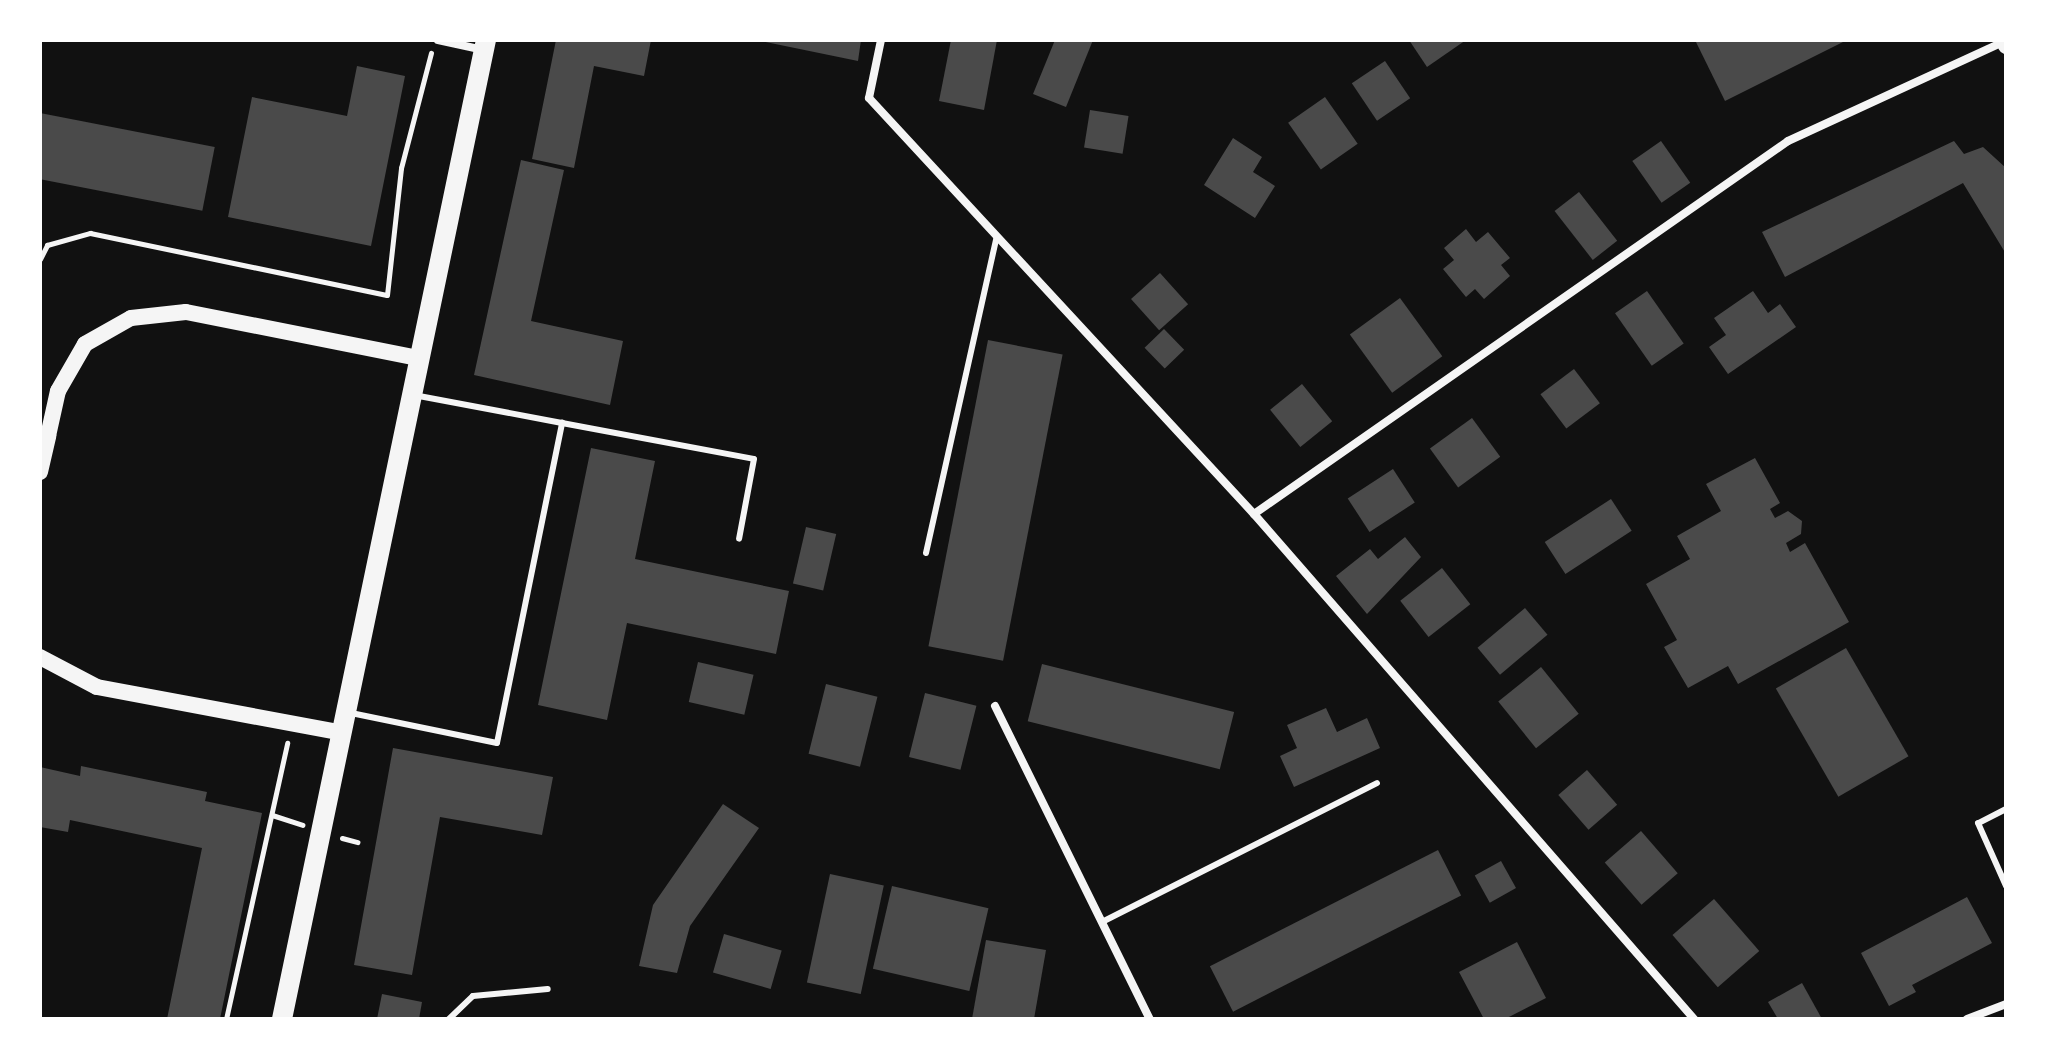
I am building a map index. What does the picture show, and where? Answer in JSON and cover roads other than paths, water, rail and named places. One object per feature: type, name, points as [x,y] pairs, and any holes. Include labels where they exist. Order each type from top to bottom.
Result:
[{"type":"main road","points":[[282,1019],[485,45]]},
{"type":"main road","points":[[40,472],[44,435],[58,391],[85,344],[131,318],[186,312],[418,358]]},
{"type":"main road","points":[[40,657],[97,687],[343,733]]},
{"type":"street","points":[[436,40],[485,45]]},
{"type":"street","points":[[881,40],[869,98],[1254,514],[1694,1019]]},
{"type":"street","points":[[1254,514],[1788,141],[2004,43]]},
{"type":"street","points":[[995,706],[1150,1019]]},
{"type":"street","points":[[1967,1019],[2006,1004]]},
{"type":"lane","points":[[926,553],[997,236]]},
{"type":"lane","points":[[411,395],[754,459],[739,539]]},
{"type":"lane","points":[[348,712],[497,743],[562,423]]},
{"type":"lane","points":[[1102,922],[1377,783]]},
{"type":"lane","points":[[2006,809],[1978,823],[2006,886]]},
{"type":"lane","points":[[449,1019],[473,996],[548,989]]}]
